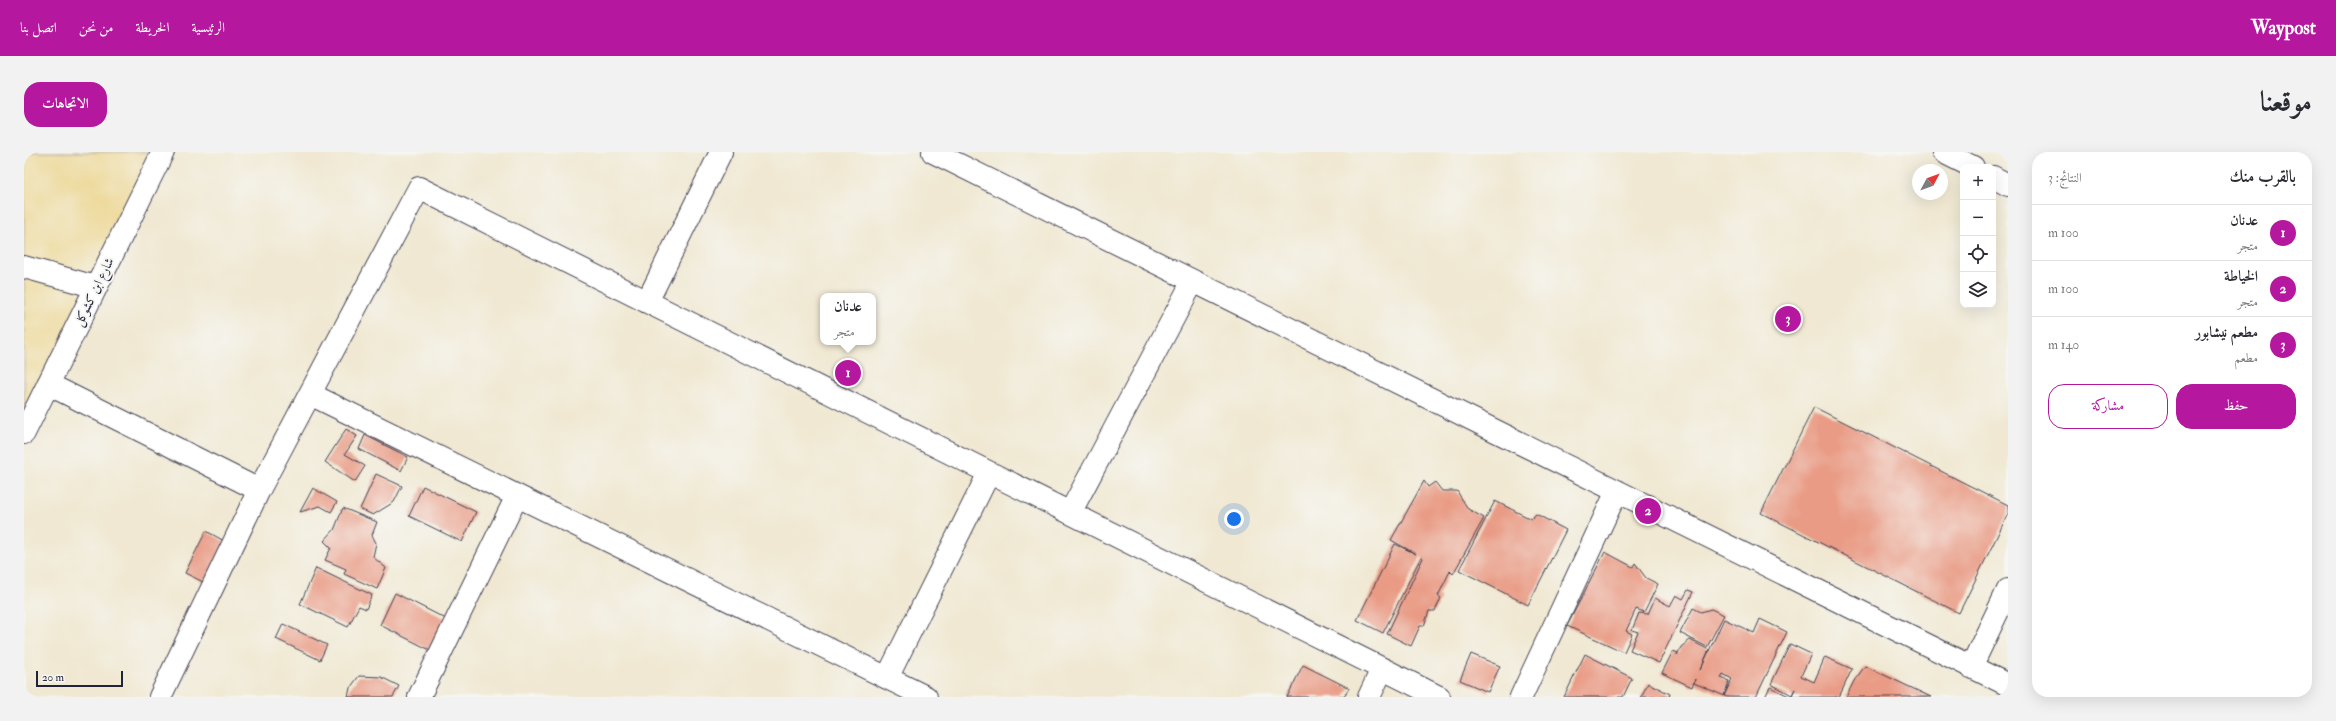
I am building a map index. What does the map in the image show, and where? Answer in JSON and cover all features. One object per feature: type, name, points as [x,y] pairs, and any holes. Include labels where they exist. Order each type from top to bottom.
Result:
[{"type":"street","name":"شارع ابن كشوكل","points":[[24,433],[163,152]]},
{"type":"street","points":[[647,302],[721,152]]},
{"type":"street","points":[[933,152],[2008,685]]},
{"type":"street","points":[[1943,152],[1967,164]]},
{"type":"street","points":[[1996,179],[2008,185]]},
{"type":"street","points":[[160,697],[259,490],[419,188],[1438,697]]},
{"type":"street","points":[[24,267],[96,287]]},
{"type":"street","points":[[1070,514],[1193,281]]},
{"type":"street","points":[[48,384],[259,490]]},
{"type":"street","points":[[310,394],[926,697]]},
{"type":"street","points":[[887,678],[989,473]]},
{"type":"street","points":[[1521,697],[1617,491]]},
{"type":"street","points":[[426,695],[517,496]]},
{"type":"street","points":[[1971,667],[2008,590]]},
{"type":"street","points":[[1369,697],[1382,669]]},
{"type":"sand","points":[[24,152],[163,152],[24,419]]},
{"type":"building","points":[[1814,407],[2008,505],[2008,514],[1959,613],[1761,513]]},
{"type":"building","points":[[346,429],[357,436],[345,454],[365,466],[355,482],[325,462]]},
{"type":"building","points":[[365,435],[408,457],[401,471],[359,449]]},
{"type":"building","points":[[376,474],[402,486],[394,502],[373,515],[360,509]]},
{"type":"building","points":[[1424,481],[1428,487],[1435,482],[1442,491],[1457,491],[1468,509],[1484,518],[1453,574],[1450,571],[1438,596],[1441,598],[1435,611],[1429,611],[1424,626],[1420,626],[1411,646],[1387,634],[1423,558],[1421,557],[1383,633],[1357,620],[1395,544],[1416,554],[1391,540]]},
{"type":"building","points":[[423,486],[476,512],[462,542],[409,516]]},
{"type":"building","points":[[313,488],[337,502],[331,512],[320,506],[300,512]]},
{"type":"building","points":[[1495,501],[1531,519],[1536,514],[1566,530],[1528,605],[1459,570]]},
{"type":"building","points":[[343,508],[377,522],[372,535],[376,543],[373,557],[386,568],[377,589],[344,574],[346,569],[325,560],[331,548],[324,541],[334,530]]},
{"type":"building","points":[[206,531],[228,543],[207,584],[185,573]]},
{"type":"building","points":[[1605,552],[1633,567],[1635,563],[1646,578],[1658,584],[1644,612],[1636,609],[1626,631],[1632,634],[1624,652],[1567,626]]},
{"type":"building","points":[[316,568],[372,595],[366,609],[359,606],[348,627],[300,604]]},
{"type":"building","points":[[1688,590],[1693,592],[1659,663],[1630,650],[1638,632],[1632,630],[1639,613],[1648,614],[1655,598],[1670,606],[1676,595],[1683,599]]},
{"type":"building","points":[[395,593],[452,622],[436,653],[380,625]]},
{"type":"building","points":[[1693,608],[1701,612],[1711,609],[1724,615],[1707,647],[1680,633]]},
{"type":"building","points":[[1724,619],[1754,633],[1760,619],[1787,632],[1756,697],[1727,697],[1724,696],[1694,683],[1695,679],[1692,687],[1662,673],[1673,651],[1678,653],[1681,647],[1690,640],[1709,650],[1700,670]],"holes":[[[1723,674],[1732,679],[1724,696],[1729,681],[1721,678]]]},
{"type":"building","points":[[283,624],[327,645],[320,660],[276,639]]},
{"type":"building","points":[[1790,644],[1811,654],[1801,676],[1814,682],[1825,657],[1852,669],[1839,697],[1791,697],[1792,695],[1771,684]]},
{"type":"building","points":[[1471,654],[1500,666],[1488,692],[1460,680]]},
{"type":"building","points":[[1585,654],[1632,678],[1623,697],[1564,697]]},
{"type":"building","points":[[1303,665],[1349,688],[1344,697],[1287,697]]},
{"type":"building","points":[[1865,666],[1931,697],[1846,697],[1854,681]]},
{"type":"building","points":[[359,676],[381,677],[399,686],[393,697],[348,697],[350,688]]},
{"type":"building","points":[[1648,683],[1670,694],[1669,697],[1641,697]]},
{"type":"building","points":[[1770,687],[1791,697],[1765,697]]},
{"type":"place","name":"مطعم نيشابور","points":[[1788,319]]},
{"type":"place","name":"عدنان","points":[[848,373]]},
{"type":"place","name":"الخياطة","points":[[1648,511]]}]
